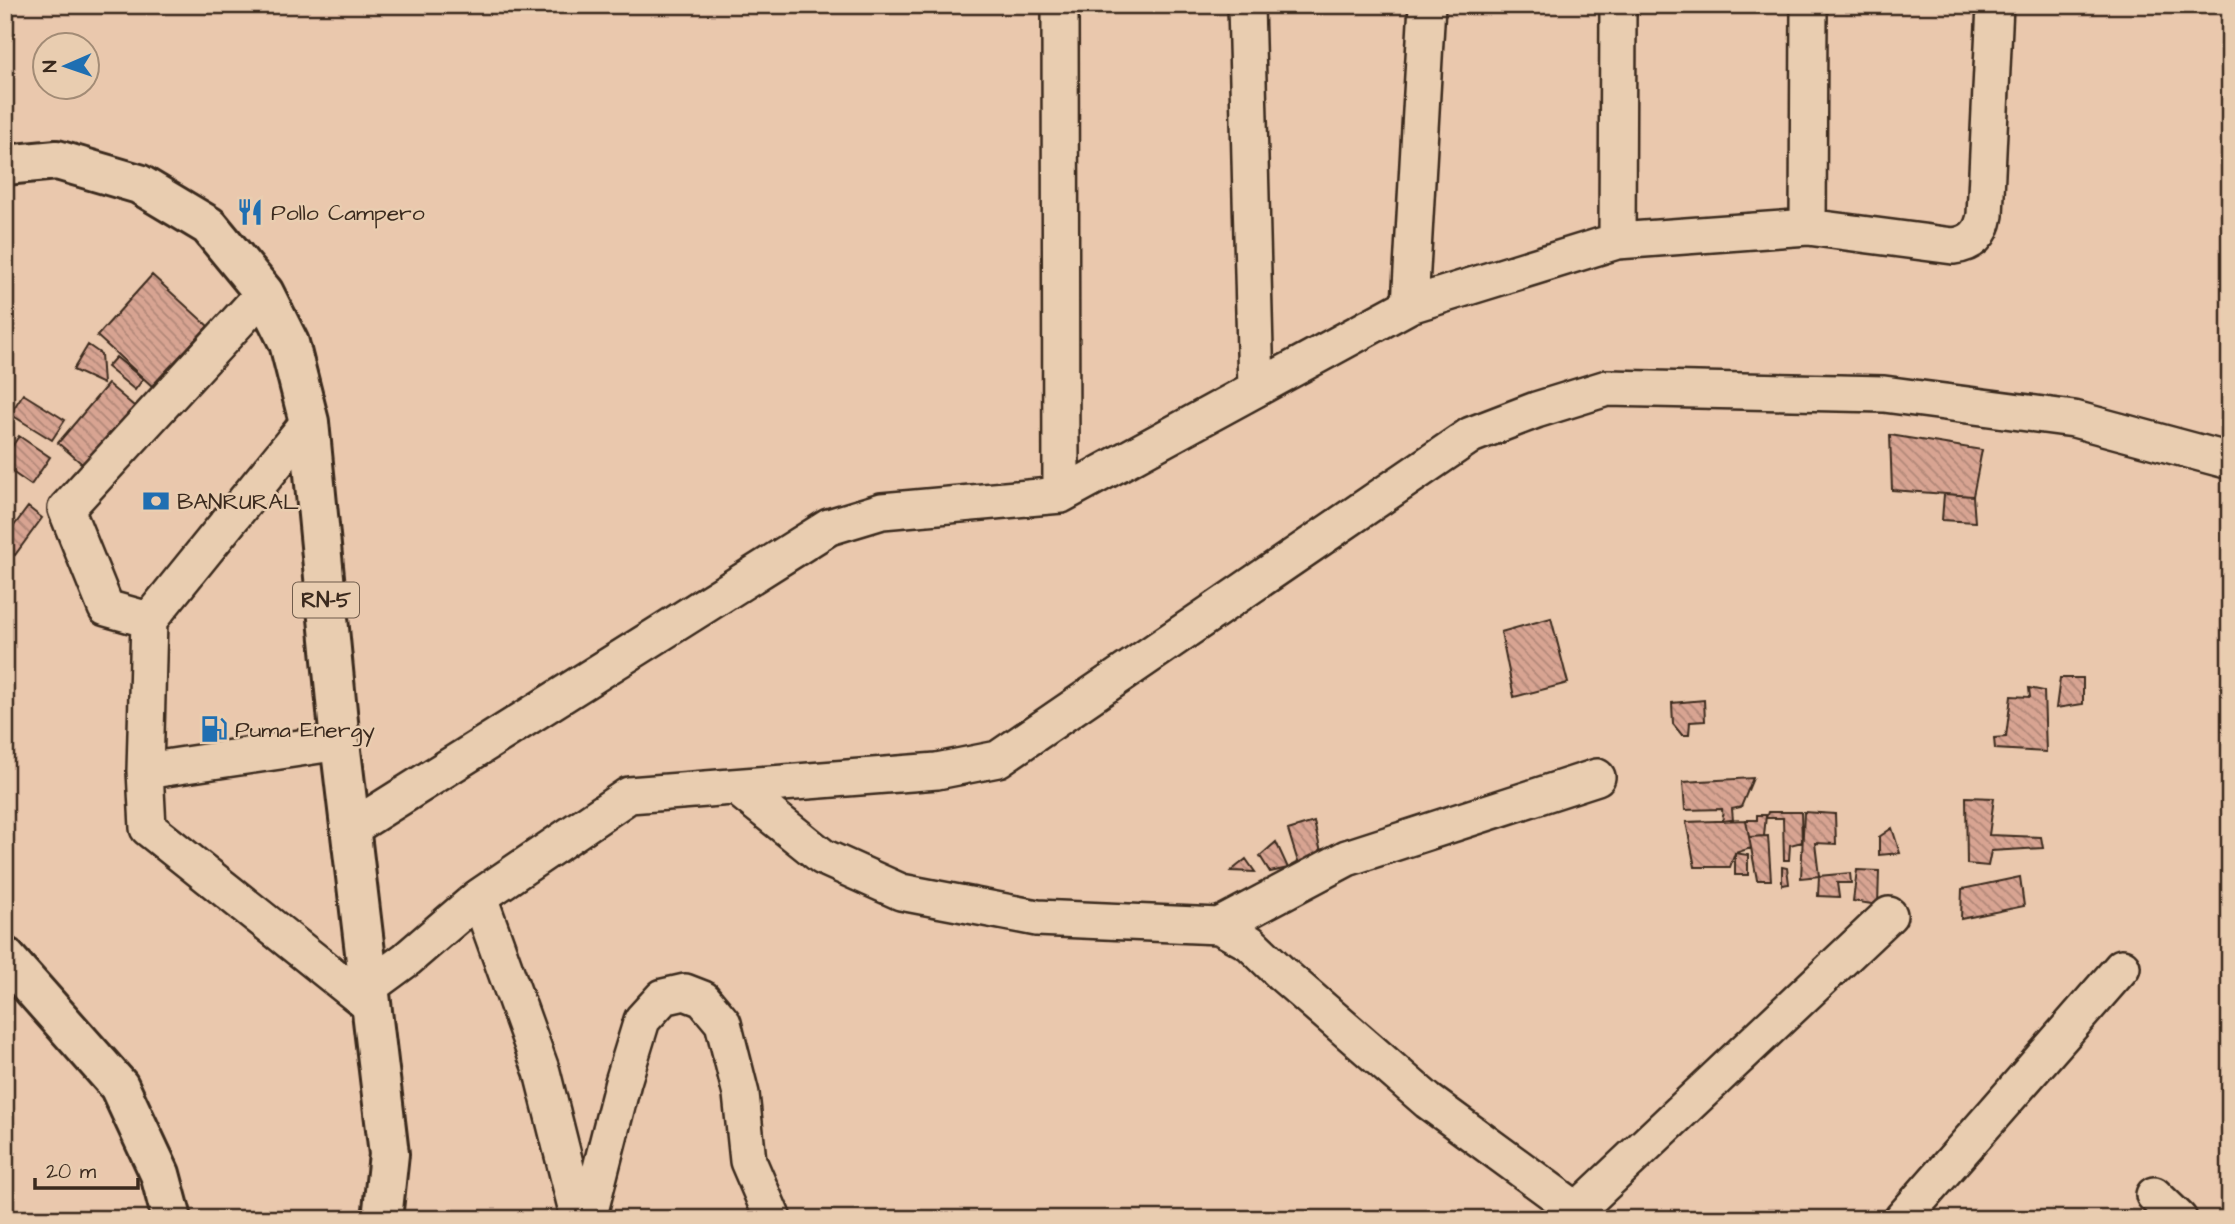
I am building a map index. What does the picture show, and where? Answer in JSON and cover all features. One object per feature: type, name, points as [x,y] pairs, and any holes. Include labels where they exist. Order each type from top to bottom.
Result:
[{"type":"main road","name":"RN-5","points":[[5,165],[57,160],[139,184],[209,226],[264,293],[289,343],[309,422],[340,743],[389,1154],[382,1219]]},
{"type":"main road","points":[[5,957],[119,1086],[160,1174],[172,1219]]},
{"type":"street","points":[[1060,5],[1061,495]]},
{"type":"street","points":[[1246,5],[1256,389]]},
{"type":"street","points":[[1410,305],[1427,5]]},
{"type":"street","points":[[1616,241],[1618,5]]},
{"type":"street","points":[[1808,5],[1808,227]]},
{"type":"street","points":[[350,829],[829,527],[882,511],[1061,495],[1410,305],[1616,241],[1808,227],[1953,246],[1963,245],[1979,234],[1985,215],[1995,5]]},
{"type":"street","points":[[149,620],[107,608],[66,509],[264,293]]},
{"type":"street","points":[[309,422],[149,620],[145,771],[148,828],[370,996],[407,959],[479,897],[629,795],[937,771],[998,759],[1471,435],[1535,410],[1607,388],[1884,394],[2074,418],[2230,461]]},
{"type":"street","points":[[145,771],[340,743]]},
{"type":"street","points":[[1219,926],[1347,858],[1597,777]]},
{"type":"street","points":[[736,788],[823,857],[901,892],[1037,918],[1219,926],[1250,943],[1280,973],[1428,1101],[1583,1214],[1889,915]]},
{"type":"street","points":[[479,897],[542,1072],[579,1219]]},
{"type":"street","points":[[1902,1219],[2122,967]]},
{"type":"street","points":[[588,1219],[642,1020],[663,997],[685,992],[703,999],[723,1023],[741,1094],[748,1161],[773,1219]]},
{"type":"street","points":[[2154,1195],[2179,1219]]},
{"type":"building","points":[[152,275],[208,326],[152,386],[97,336]]},
{"type":"building","points":[[88,345],[101,354],[103,384],[73,370]]},
{"type":"building","points":[[116,357],[143,379],[135,390],[107,367]]},
{"type":"building","points":[[108,384],[146,416],[95,475],[58,443]]},
{"type":"building","points":[[23,394],[65,420],[52,440],[10,414]]},
{"type":"building","points":[[1890,435],[1982,450],[1973,496],[1892,490]]},
{"type":"building","points":[[19,436],[50,457],[31,485],[5,467],[5,457]]},
{"type":"building","points":[[1944,494],[1973,496],[1975,522],[1942,520]]},
{"type":"building","points":[[28,507],[42,518],[15,555],[5,548],[5,538]]},
{"type":"building","points":[[1551,618],[1568,683],[1514,697],[1501,632]]},
{"type":"building","points":[[2060,678],[2083,678],[2083,704],[2056,708]]},
{"type":"building","points":[[2029,688],[2044,691],[2046,752],[1995,749],[1994,738],[2006,737],[2011,696],[2030,697]]},
{"type":"building","points":[[1704,700],[1705,721],[1690,722],[1689,735],[1682,735],[1673,724],[1672,703]]},
{"type":"building","points":[[1753,778],[1741,807],[1732,809],[1733,820],[1723,821],[1722,809],[1685,810],[1683,782]]},
{"type":"building","points":[[1966,797],[1994,798],[1989,835],[2041,837],[2043,848],[1991,851],[1988,866],[1967,864]]},
{"type":"building","points":[[1768,812],[1801,812],[1802,842],[1790,845],[1789,860],[1784,860],[1783,818],[1766,818]]},
{"type":"building","points":[[1804,812],[1835,814],[1836,844],[1815,843],[1819,876],[1801,878]]},
{"type":"building","points":[[1757,815],[1766,815],[1764,836],[1749,837],[1746,820],[1757,820]]},
{"type":"building","points":[[1746,820],[1751,848],[1735,853],[1730,867],[1695,867],[1686,822]]},
{"type":"building","points":[[1314,822],[1323,861],[1299,865],[1288,830]]},
{"type":"building","points":[[1892,828],[1900,853],[1879,855],[1879,837]]},
{"type":"building","points":[[1768,836],[1771,880],[1757,880],[1749,837]]},
{"type":"building","points":[[1276,842],[1288,868],[1270,872],[1260,856]]},
{"type":"building","points":[[1735,853],[1748,855],[1748,875],[1735,875]]},
{"type":"building","points":[[1246,859],[1255,872],[1231,871]]},
{"type":"building","points":[[1782,867],[1787,868],[1789,884],[1782,885]]},
{"type":"building","points":[[1857,870],[1879,871],[1878,905],[1853,901]]},
{"type":"building","points":[[1850,873],[1851,883],[1837,883],[1839,897],[1818,896],[1819,876]]},
{"type":"building","points":[[2020,877],[2024,906],[1961,919],[1962,889]]},
{"type":"place","name":"Pollo Campero","points":[[250,212]]},
{"type":"place","name":"BANRURAL","points":[[156,501]]},
{"type":"place","name":"Puma Energy","points":[[214,729]]}]
